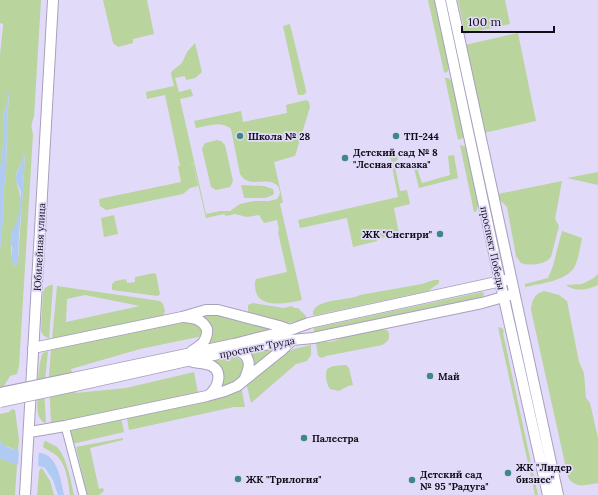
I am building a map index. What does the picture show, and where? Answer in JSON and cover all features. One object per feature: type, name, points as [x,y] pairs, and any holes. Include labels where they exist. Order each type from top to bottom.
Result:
[{"type":"main road","name":"Юбилейная улица","points":[[25,495],[30,432],[33,348],[53,0]]},
{"type":"main road","name":"проспект Победы","points":[[440,0],[500,282],[548,495]]},
{"type":"main road","name":"проспект Победы","points":[[451,0],[558,495]]},
{"type":"main road","name":"проспект Труда","points":[[189,357],[236,350],[291,335],[309,323],[511,279]]},
{"type":"main road","name":"проспект Труда","points":[[0,402],[74,382],[291,335],[313,338],[514,294]]},
{"type":"main road","points":[[30,432],[207,396],[231,388],[283,349],[291,335],[279,326],[218,310],[206,310],[182,317],[33,348]]},
{"type":"main road","points":[[182,317],[198,319],[207,329],[206,340],[189,357],[210,365],[217,371],[217,386],[214,391],[207,396]]},
{"type":"main road","points":[[236,350],[244,354],[248,360],[249,367],[245,378]]},
{"type":"main road","name":"проспект Труда","points":[[0,393],[74,382]]},
{"type":"street","points":[[65,426],[83,495]]},
{"type":"green space","points":[[0,0],[41,0],[34,117],[32,121],[33,134],[19,366],[17,374],[10,376],[4,386],[0,387],[0,250],[4,208],[3,192],[6,175],[9,92],[3,119],[3,146],[0,171],[0,54],[3,24],[0,23]],"holes":[[[24,154],[18,263],[16,266],[13,262],[11,235],[18,222],[20,210],[20,193],[16,181],[16,175]]]},
{"type":"green space","points":[[103,0],[147,0],[154,34],[133,39],[133,43],[118,47],[113,43]]},
{"type":"green space","points":[[428,0],[435,0],[449,65],[448,71],[445,73],[444,72]]},
{"type":"green space","points":[[458,0],[505,0],[510,24],[465,34]]},
{"type":"green space","points":[[290,24],[306,90],[306,93],[303,95],[298,95],[283,26]]},
{"type":"green space","points":[[518,33],[536,121],[484,133],[465,45]]},
{"type":"green space","points":[[195,43],[202,72],[195,78],[186,80],[185,76],[175,78],[179,92],[191,89],[193,96],[180,99],[206,214],[220,211],[230,211],[240,204],[254,201],[269,201],[277,199],[280,192],[278,186],[273,183],[248,181],[240,174],[231,129],[227,126],[219,124],[196,128],[194,121],[241,111],[243,122],[287,113],[286,105],[306,100],[309,102],[310,107],[295,156],[274,162],[283,202],[280,204],[302,300],[276,304],[263,301],[259,297],[255,287],[256,279],[287,272],[278,232],[277,220],[264,223],[259,215],[247,217],[235,214],[226,216],[224,214],[206,218],[193,163],[190,164],[193,164],[198,186],[190,188],[183,194],[106,210],[100,206],[99,199],[181,182],[178,166],[180,166],[165,95],[147,99],[146,92],[174,86],[171,74],[172,71],[182,63],[187,52]]},
{"type":"green space","points":[[462,73],[501,254],[499,254]]},
{"type":"green space","points":[[445,78],[452,81],[464,134],[463,138],[458,140]]},
{"type":"green space","points":[[217,140],[221,141],[225,145],[233,181],[230,187],[216,190],[211,187],[202,149],[205,143]]},
{"type":"green space","points":[[460,145],[467,147],[479,202],[476,212],[474,212]]},
{"type":"green space","points":[[397,155],[398,160],[394,162],[400,191],[407,190],[410,204],[394,208],[399,234],[353,247],[347,218],[300,228],[298,220],[398,197],[390,156]]},
{"type":"green space","points":[[454,155],[458,178],[419,188],[414,168],[417,168],[422,183],[450,175],[448,156]]},
{"type":"green space","points":[[598,172],[598,185],[567,178]]},
{"type":"green space","points":[[562,181],[555,219],[559,226],[551,257],[545,262],[537,264],[521,263],[516,256],[507,207],[498,198],[498,194]]},
{"type":"green space","points":[[241,185],[264,186],[273,189],[274,193],[273,195],[265,198],[244,198]]},
{"type":"green space","points":[[114,215],[118,234],[104,237],[101,218]]},
{"type":"green space","points":[[562,231],[582,238],[575,266],[566,275],[554,281],[525,287],[525,284],[548,278],[553,266]]},
{"type":"green space","points":[[154,273],[156,274],[160,294],[158,296],[112,290],[112,284],[115,281],[126,279],[127,283],[135,282],[135,277]]},
{"type":"green space","points":[[598,274],[598,285],[594,287],[586,289],[573,289],[566,285],[582,284],[594,278]]},
{"type":"green space","points":[[439,280],[439,283],[428,291],[313,315],[314,310],[318,306],[325,303],[422,284]]},
{"type":"green space","points":[[53,285],[49,339],[43,335],[41,331],[43,292],[45,288]]},
{"type":"green space","points":[[57,286],[160,301],[163,304],[165,311],[163,317],[52,340]],"holes":[[[85,295],[140,306],[66,322],[67,299]]]},
{"type":"green space","points":[[544,291],[559,295],[567,301],[579,362],[584,373],[586,398],[590,403],[598,438],[598,483],[577,485],[568,477],[531,310],[534,298]]},
{"type":"green space","points":[[482,292],[484,293],[483,297],[314,332],[314,328]]},
{"type":"green space","points":[[253,303],[284,308],[292,306],[294,308],[298,308],[306,316],[306,318],[284,323],[277,322],[248,313],[248,305]]},
{"type":"green space","points":[[212,314],[270,328],[270,330],[211,345],[209,343],[209,333],[200,315]]},
{"type":"green space","points":[[187,320],[201,324],[203,336],[140,349],[71,369],[76,393],[126,388],[194,372],[198,393],[51,425],[49,376],[51,350]]},
{"type":"green space","points":[[498,327],[502,328],[504,331],[503,333],[538,495],[535,495]]},
{"type":"green space","points":[[383,329],[388,331],[389,338],[386,343],[382,345],[322,358],[318,356],[316,343],[332,341],[343,337]]},
{"type":"green space","points":[[311,345],[311,355],[307,361],[296,364],[251,403],[246,382],[283,354],[294,349]]},
{"type":"green space","points":[[279,347],[256,365],[250,352]]},
{"type":"green space","points":[[48,351],[44,390],[46,423],[41,420],[38,414],[37,392],[41,358],[43,353]]},
{"type":"green space","points":[[235,356],[242,361],[244,367],[243,372],[238,380],[219,390],[219,367],[215,361],[216,359]]},
{"type":"green space","points":[[346,365],[349,368],[353,385],[339,391],[330,389],[326,379],[327,369],[333,366]]},
{"type":"green space","points":[[241,386],[245,407],[234,407],[129,430],[127,418]]},
{"type":"green space","points":[[12,409],[15,410],[19,440],[18,451],[1,444],[0,440],[0,414],[9,412]]},
{"type":"green space","points":[[121,418],[124,432],[72,444],[70,433],[73,428]]},
{"type":"green space","points":[[123,438],[123,440],[90,448],[99,489],[103,488],[104,491],[99,495],[87,495],[76,447]]},
{"type":"green space","points":[[46,441],[57,447],[60,451],[68,470],[74,495],[70,495],[67,476],[62,462],[56,455],[43,447],[44,442]]},
{"type":"green space","points":[[0,458],[17,465],[15,495],[0,495]]},
{"type":"green space","points":[[42,468],[50,481],[54,495],[37,495],[39,472]]},
{"type":"water","points":[[9,91],[6,175],[3,192],[4,208],[0,250],[0,169],[3,146],[3,120],[7,92]]},
{"type":"water","points":[[25,153],[18,263],[16,266],[13,264],[12,260],[12,247],[10,242],[12,231],[18,219],[21,192],[15,178]]},
{"type":"water","points":[[0,440],[1,444],[12,449],[47,455],[58,470],[64,495],[58,495],[53,480],[45,468],[38,466],[21,466],[0,458]]},
{"type":"pier","points":[[19,449],[39,450],[38,468],[18,467]]},
{"type":"place","name":"Школа № 28","points":[[240,136]]},
{"type":"place","name":"ТП-244","points":[[396,136]]},
{"type":"place","name":"Детский сад № 8 \"Лесная сказка\"","points":[[345,158]]},
{"type":"place","name":"ЖК \"Снегири\"","points":[[440,234]]},
{"type":"place","name":"Май","points":[[430,376]]},
{"type":"place","name":"Палестра","points":[[304,438]]},
{"type":"place","name":"ЖК \"Лидер бизнес\"","points":[[508,473]]},
{"type":"place","name":"ЖК \"Трилогия\"","points":[[238,479]]},
{"type":"place","name":"Детский сад № 95 \"Радуга\"","points":[[412,480]]}]
